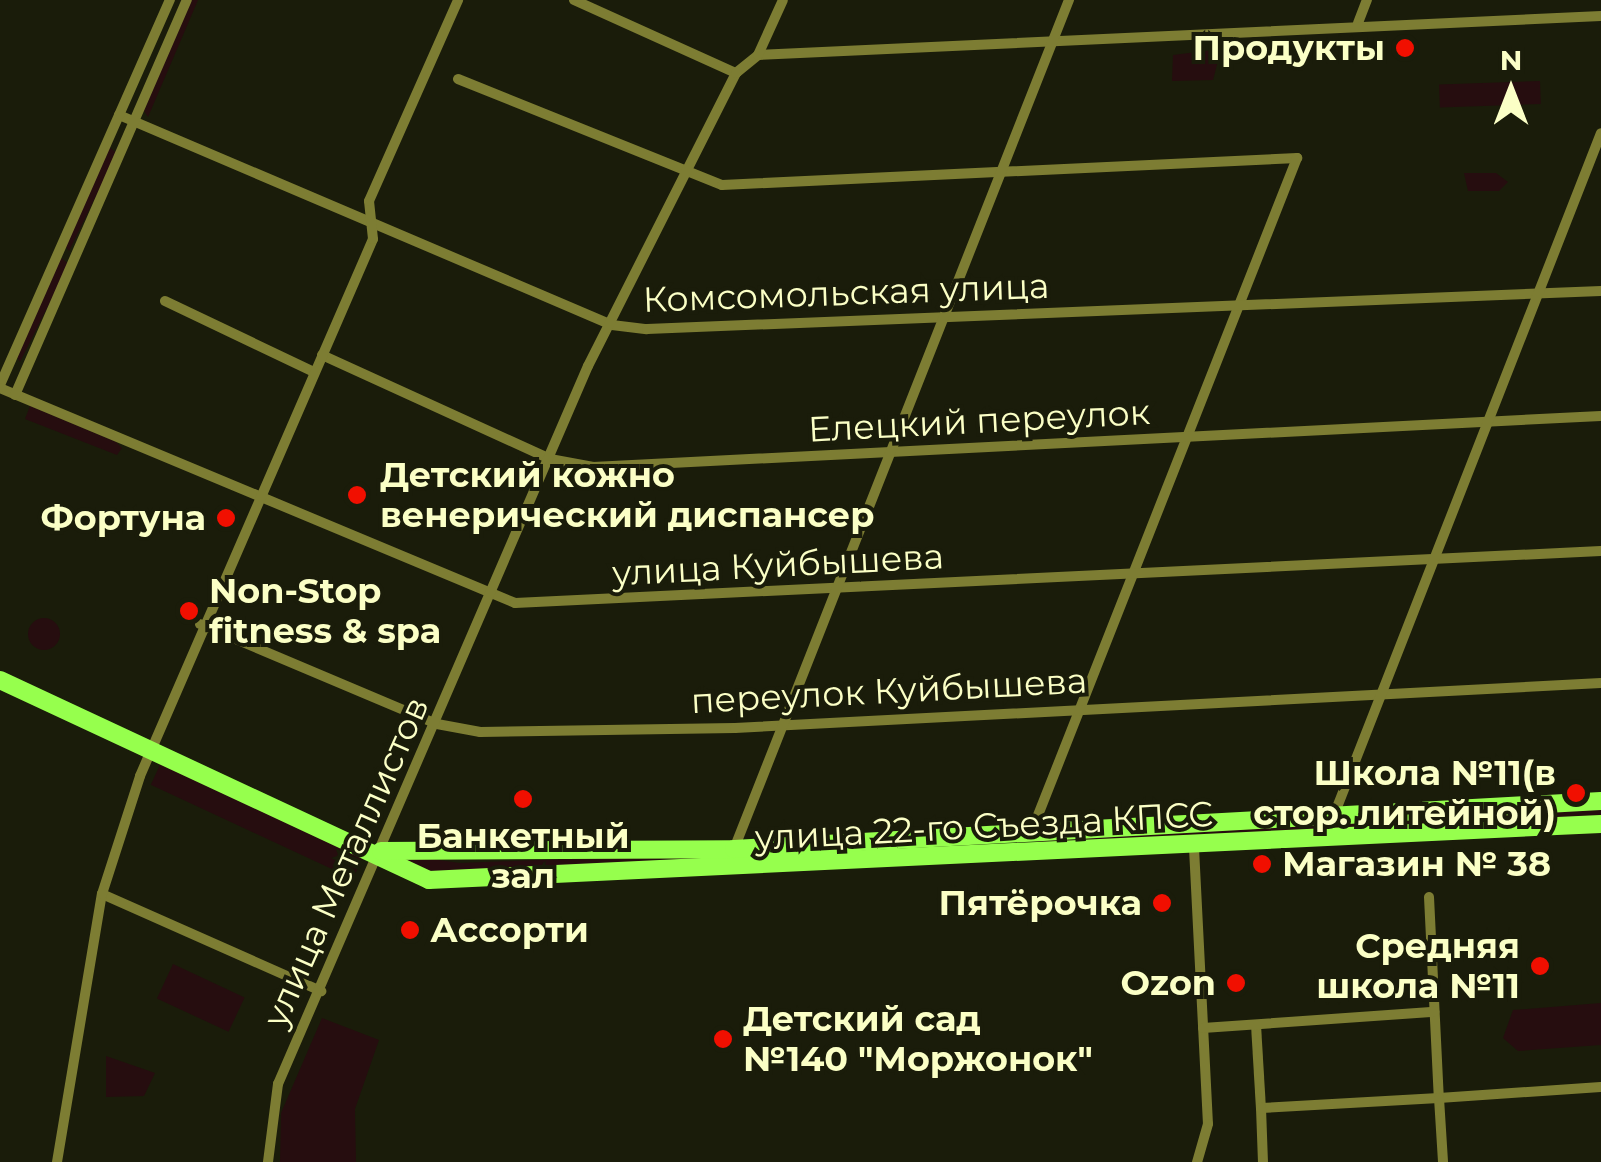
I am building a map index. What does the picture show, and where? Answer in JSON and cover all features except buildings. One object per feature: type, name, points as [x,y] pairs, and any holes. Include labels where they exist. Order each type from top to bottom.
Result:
[{"type":"main road","name":"улица 22-го Съезда КПСС","points":[[0,680],[381,851],[406,875],[429,880],[1194,848],[1601,824]]},
{"type":"main road","name":"улица 22-го Съезда КПСС","points":[[381,851],[734,849],[1601,801]]},
{"type":"street","points":[[0,387],[170,0]]},
{"type":"street","points":[[15,395],[187,0]]},
{"type":"street","points":[[57,1162],[102,894],[151,745],[200,624],[377,227],[369,200],[458,0]]},
{"type":"street","points":[[574,0],[736,72]]},
{"type":"street","name":"улица Металлистов","points":[[268,1162],[278,1084],[550,459],[736,72],[758,55],[783,0]]},
{"type":"street","points":[[734,849],[838,590],[996,172],[1069,0]]},
{"type":"street","points":[[1358,22],[1366,0]]},
{"type":"street","points":[[758,55],[1358,22],[1601,16]]},
{"type":"street","points":[[458,79],[722,186],[1297,158],[1031,834]]},
{"type":"street","name":"Комсомольская улица","points":[[119,115],[612,325],[675,332],[941,323],[1237,305],[1601,291]]},
{"type":"street","points":[[1334,816],[1544,294],[1601,133]]},
{"type":"street","points":[[165,302],[314,372]]},
{"type":"street","name":"Елецкий переулок","points":[[322,355],[550,459],[612,467],[1601,416]]},
{"type":"street","name":"улица Куйбышева","points":[[0,387],[490,598],[552,605],[1601,551]]},
{"type":"street","name":"переулок Куйбышева","points":[[200,624],[437,724],[480,732],[785,725],[1382,691],[1601,683]]},
{"type":"street","points":[[1194,848],[1208,1124],[1197,1162]]},
{"type":"street","points":[[102,894],[321,991]]},
{"type":"street","points":[[1429,897],[1443,1162]]},
{"type":"street","points":[[1203,1028],[1434,1012]]},
{"type":"street","points":[[1256,1025],[1263,1162]]},
{"type":"street","points":[[1261,1108],[1601,1087]]},
{"type":"shaded area","points":[[190,0],[198,0],[148,117],[144,111]]},
{"type":"shaded area","points":[[1221,49],[1213,80],[1172,81],[1173,55]]},
{"type":"shaded area","points":[[1540,81],[1541,104],[1440,108],[1439,85]]},
{"type":"shaded area","points":[[109,147],[117,153],[69,251],[65,246]]},
{"type":"shaded area","points":[[1464,173],[1496,173],[1508,182],[1499,191],[1468,191]]},
{"type":"shaded area","points":[[61,258],[69,264],[20,362],[17,357]]},
{"type":"shaded area","points":[[30,406],[122,448],[117,455],[25,419]]},
{"type":"shaded area","points":[[44,618],[56,622],[60,634],[56,646],[44,650],[32,646],[28,634],[32,622]]},
{"type":"shaded area","points":[[166,752],[368,846],[353,879],[151,785]]},
{"type":"shaded area","points":[[1601,805],[1601,818],[1037,845],[1039,839]]},
{"type":"shaded area","points":[[1012,842],[425,874],[395,854],[460,863]]},
{"type":"shaded area","points":[[173,964],[245,997],[229,1032],[157,998]]},
{"type":"shaded area","points":[[1601,1003],[1601,1045],[1518,1051],[1503,1038],[1513,1010]]},
{"type":"shaded area","points":[[322,1018],[379,1040],[355,1109],[356,1162],[280,1162],[281,1113]]},
{"type":"shaded area","points":[[106,1056],[155,1073],[144,1096],[106,1097]]},
{"type":"place","name":"Продукты","points":[[1405,48]]},
{"type":"place","name":"Детский кожно венерический диспансер","points":[[357,495]]},
{"type":"place","name":"Фортуна","points":[[226,518]]},
{"type":"place","name":"Non-Stop fitness & spa","points":[[189,611]]},
{"type":"place","name":"Школа №11(в стор. литейной)","points":[[1576,793]]},
{"type":"place","name":"Банкетный зал","points":[[523,799]]},
{"type":"place","name":"Магазин № 38","points":[[1262,864]]},
{"type":"place","name":"Пятёрочка","points":[[1162,903]]},
{"type":"place","name":"Ассорти","points":[[410,930]]},
{"type":"place","name":"Средняя школа №11","points":[[1540,966]]},
{"type":"place","name":"Ozon","points":[[1236,983]]},
{"type":"place","name":"Детский сад №140 \"Моржонок\"","points":[[723,1039]]}]
